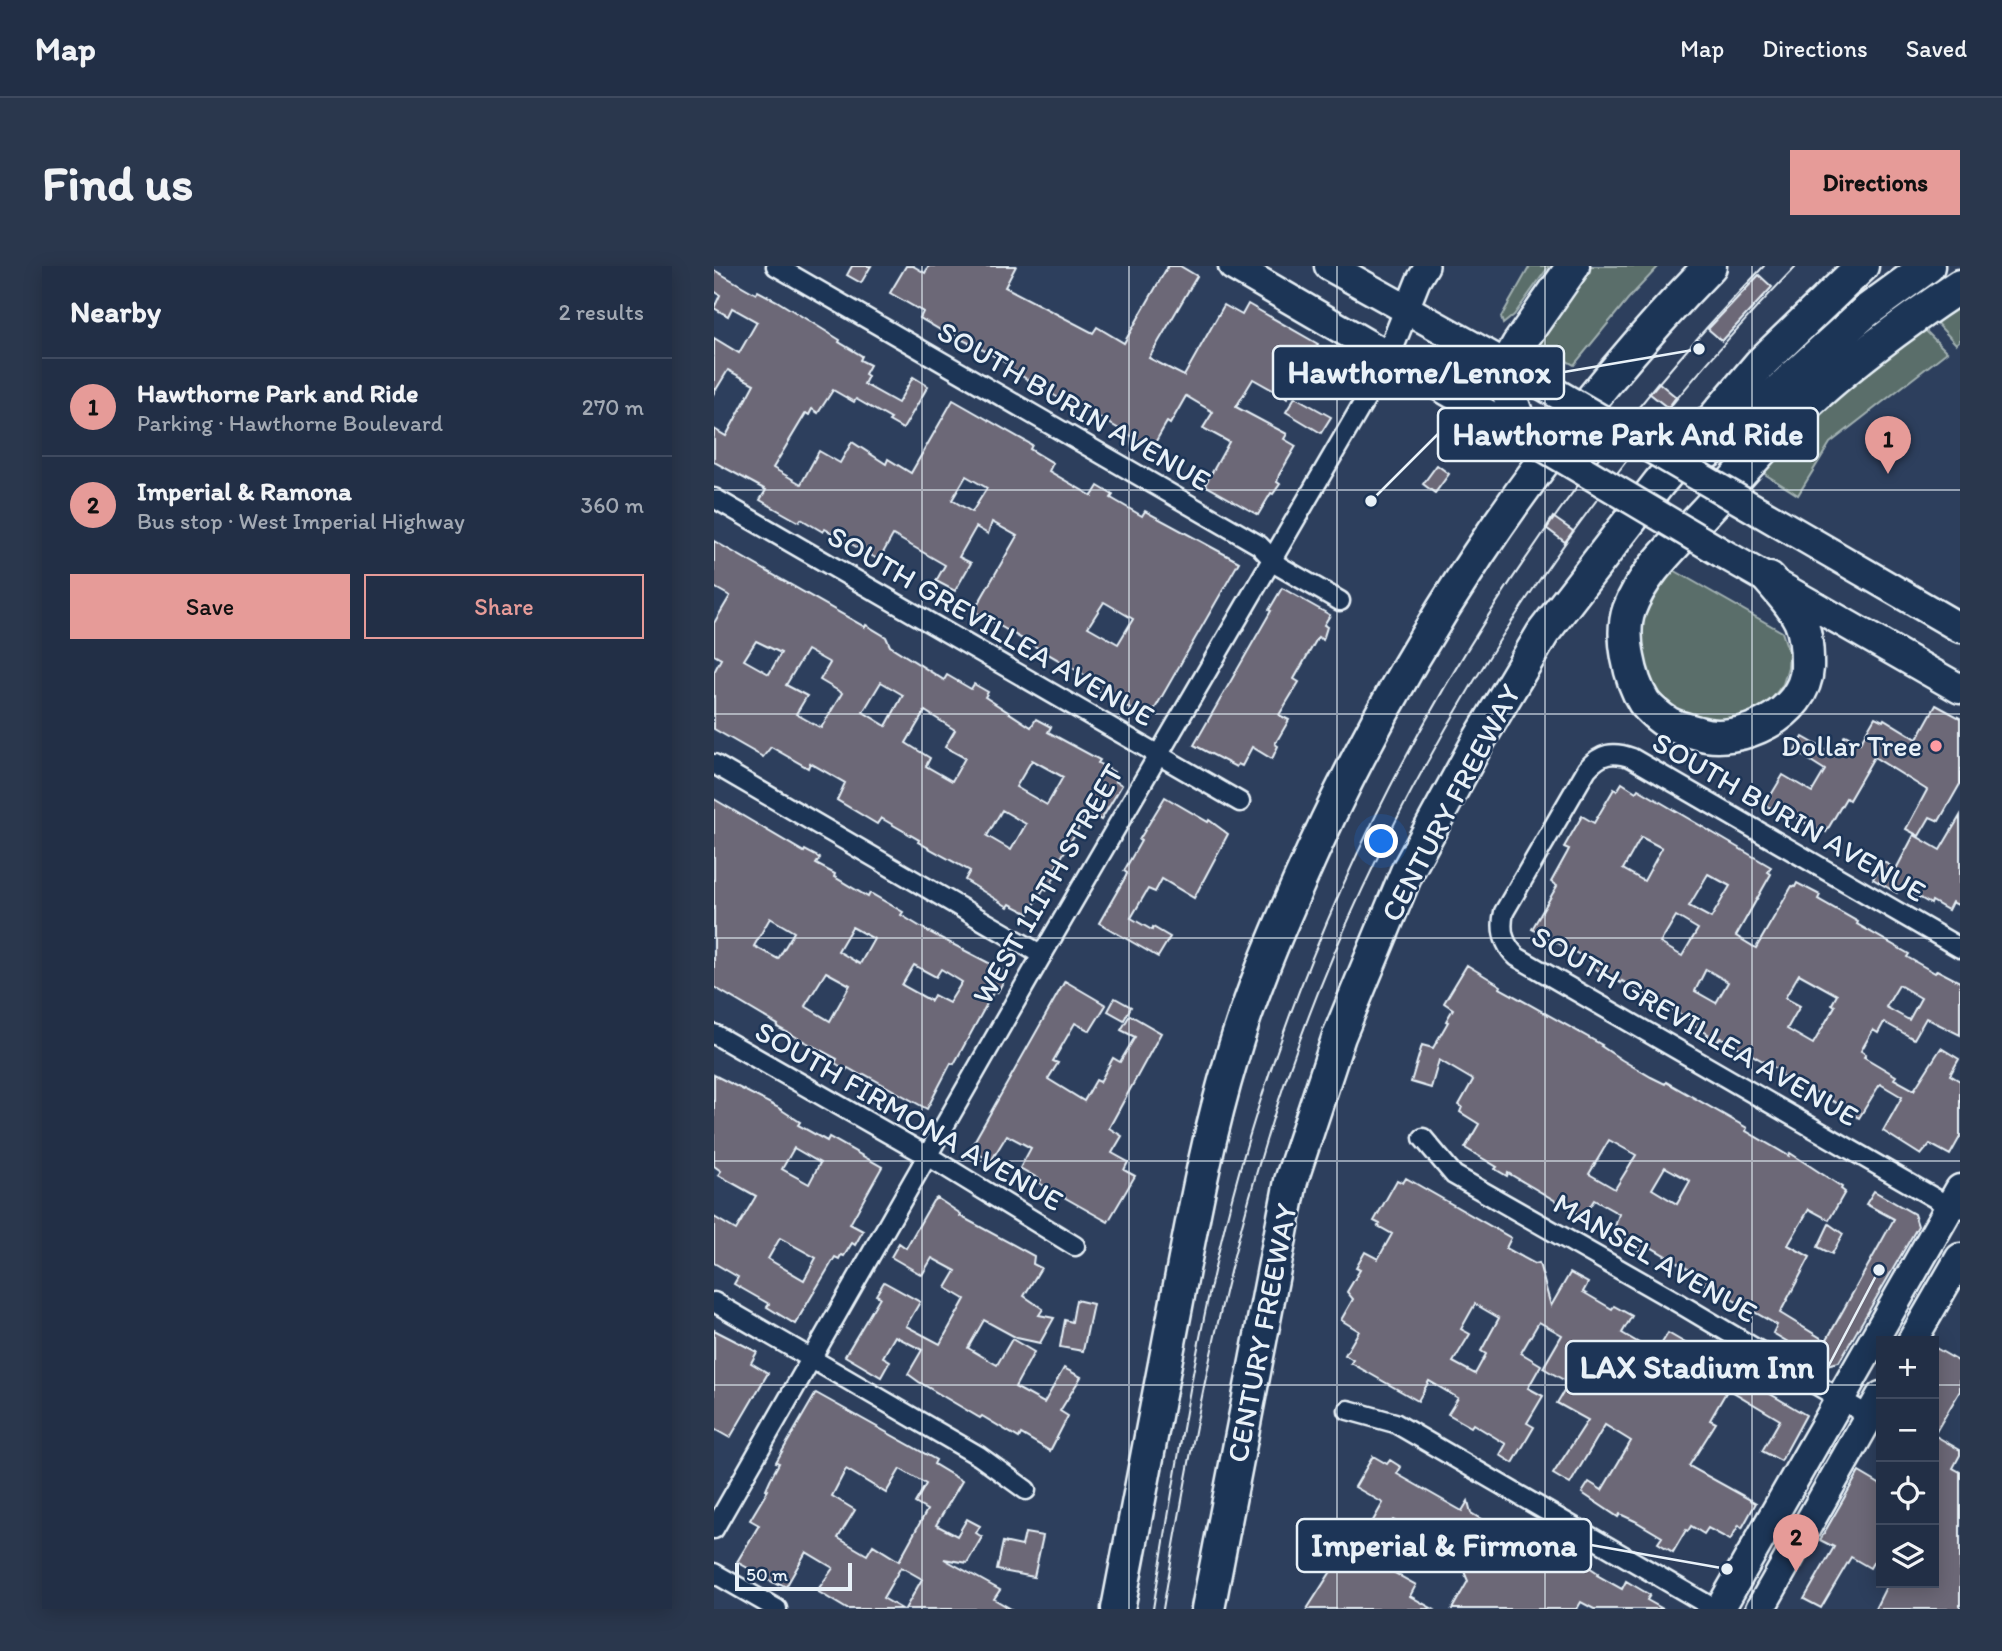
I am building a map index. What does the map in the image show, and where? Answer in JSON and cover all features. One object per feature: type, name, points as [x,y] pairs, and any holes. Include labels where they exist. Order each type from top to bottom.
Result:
[{"type":"highway","points":[[1519,427],[1509,394],[1507,365],[1573,266]]},
{"type":"highway","points":[[1118,1609],[1204,1163],[1229,1068],[1276,934],[1323,828],[1385,705],[1451,598],[1513,505],[1598,391],[1670,307],[1710,266]]},
{"type":"highway","name":"CENTURY FREEWAY","points":[[1208,1609],[1291,1181],[1339,1036],[1407,872],[1479,740],[1543,634],[1660,483],[1760,364],[1862,266]]},
{"type":"highway","points":[[1660,483],[1720,444],[1865,312],[1928,266]]},
{"type":"highway","points":[[1769,579],[1796,610],[1806,634],[1806,681],[1782,714],[1746,733],[1706,735],[1669,724],[1644,703],[1633,677],[1625,645],[1628,612],[1646,576],[1794,416],[1851,367],[1960,286]]},
{"type":"main road","points":[[1233,266],[1388,356],[1519,427],[1722,553],[1960,689]]},
{"type":"main road","points":[[1329,266],[1537,382],[1960,628]]},
{"type":"main road","points":[[1720,1609],[1840,1398],[1957,1201]]},
{"type":"main road","points":[[1915,1336],[1960,1258]]},
{"type":"main road","points":[[1760,1609],[1875,1406]]},
{"type":"street","name":"SOUTH BURIN AVENUE","points":[[776,266],[1259,545],[1279,566],[1340,601]]},
{"type":"street","name":"WEST 111TH STREET","points":[[714,1529],[1042,955],[1371,390],[1427,266]]},
{"type":"street","name":"SOUTH GREVILLEA AVENUE","points":[[714,498],[1240,802]]},
{"type":"street","name":"SOUTH BURIN AVENUE","points":[[1546,840],[1587,769],[1596,759],[1619,753],[1632,758],[1960,948]]},
{"type":"street","points":[[714,764],[1042,955]]},
{"type":"street","name":"SOUTH GREVILLEA AVENUE","points":[[1546,840],[1504,912],[1503,936],[1508,949],[1517,957],[1957,1201]]},
{"type":"street","name":"SOUTH FIRMONA AVENUE","points":[[714,1034],[928,1156],[1075,1246]]},
{"type":"street","name":"MANSEL AVENUE","points":[[1423,1138],[1454,1175],[1840,1398],[1875,1406]]},
{"type":"street","points":[[714,1302],[979,1455],[1026,1490]]},
{"type":"street","points":[[1348,1410],[1395,1423],[1714,1609]]},
{"type":"street","points":[[714,1573],[777,1609]]},
{"type":"green space","points":[[1530,266],[1549,266],[1514,315],[1503,324],[1501,317]]},
{"type":"green space","points":[[1588,266],[1659,266],[1574,365],[1534,343]]},
{"type":"green space","points":[[1960,299],[1960,340],[1956,344],[1932,318]]},
{"type":"green space","points":[[1921,326],[1947,352],[1830,443],[1798,495],[1755,468]]},
{"type":"green space","points":[[1670,568],[1782,632],[1789,653],[1783,684],[1754,717],[1722,725],[1673,713],[1642,678],[1639,614]]},
{"type":"building","points":[[852,266],[871,266],[861,283],[847,275]]},
{"type":"building","points":[[906,266],[913,266],[925,273],[929,266],[1016,266],[1005,287],[1093,333],[1097,327],[1124,343],[1168,266],[1180,266],[1197,276],[1149,358],[1184,376],[1224,305],[1242,315],[1248,304],[1318,344],[1287,398],[1253,379],[1236,407],[1287,434],[1284,439],[1296,446],[1279,475],[1277,482],[1280,484],[1273,494],[1271,493],[1258,515],[1205,485],[1229,442],[1203,428],[1213,412],[1186,396],[1152,448],[1076,404],[1074,407],[985,351],[955,336],[954,338],[920,318],[923,312],[890,293]]},
{"type":"building","points":[[714,270],[756,294],[758,291],[777,301],[862,356],[860,360],[870,365],[864,384],[898,403],[913,377],[928,386],[903,429],[856,399],[854,402],[833,390],[818,413],[812,409],[809,415],[806,413],[773,468],[801,484],[819,451],[840,463],[852,442],[886,464],[888,459],[911,473],[953,400],[1032,445],[1030,449],[1053,463],[1049,471],[1092,496],[1098,486],[1113,495],[1111,498],[1142,516],[1145,511],[1239,562],[1149,719],[1095,689],[1098,683],[974,611],[1017,536],[992,522],[988,534],[976,527],[959,557],[971,563],[955,591],[936,581],[945,565],[893,535],[879,560],[825,529],[823,532],[801,519],[799,522],[760,500],[766,490],[714,462],[714,429],[726,436],[754,384],[728,370],[714,393],[714,338],[739,353],[757,322],[732,308],[728,316],[714,308],[720,295],[714,291]],"holes":[[[966,476],[987,488],[972,512],[952,500]],[[1104,602],[1133,619],[1118,644],[1088,627]]]},
{"type":"building","points":[[1759,275],[1772,287],[1722,341],[1708,329]]},
{"type":"building","points":[[1658,382],[1676,397],[1668,408],[1649,393]]},
{"type":"building","points":[[1295,397],[1331,417],[1321,433],[1286,412]]},
{"type":"building","points":[[1437,465],[1449,474],[1435,493],[1423,484]]},
{"type":"building","points":[[1553,517],[1573,531],[1565,542],[1546,528]]},
{"type":"building","points":[[714,541],[886,637],[890,646],[944,680],[947,675],[971,689],[974,684],[988,692],[985,697],[1031,727],[1036,719],[1051,727],[1048,732],[1100,760],[1098,763],[1114,772],[1117,777],[1115,781],[1122,785],[1101,820],[1088,812],[1052,873],[1056,875],[1047,890],[1044,888],[1029,914],[1010,904],[1008,907],[965,880],[970,871],[918,842],[919,840],[881,818],[877,824],[837,800],[845,783],[810,763],[808,768],[771,747],[763,757],[714,729],[714,672],[721,659],[714,655],[714,623],[730,596],[714,587]],"holes":[[[756,641],[781,653],[769,674],[744,660]],[[807,650],[830,663],[820,680],[842,693],[821,728],[796,714],[807,696],[786,685]],[[881,682],[903,695],[886,726],[863,712]],[[925,711],[955,730],[945,747],[965,758],[952,781],[926,766],[930,758],[906,743]],[[1032,760],[1063,777],[1047,805],[1016,787]],[[1002,810],[1026,824],[1011,850],[987,836]]]},
{"type":"building","points":[[1282,588],[1330,615],[1324,625],[1327,627],[1323,640],[1318,637],[1294,679],[1299,682],[1279,715],[1289,720],[1275,744],[1278,746],[1272,759],[1252,747],[1242,766],[1238,764],[1236,767],[1194,745]]},
{"type":"building","points":[[1936,705],[1960,718],[1960,784],[1939,821],[1930,817],[1919,836],[1906,829],[1927,790],[1874,757],[1849,800],[1846,798],[1826,832],[1765,805],[1783,775],[1812,792],[1825,770],[1795,751],[1803,737],[1833,754],[1845,735],[1860,743],[1875,717],[1883,721],[1884,719],[1917,739]]},
{"type":"building","points":[[1622,783],[1636,792],[1638,789],[1771,867],[1768,872],[1771,874],[1736,936],[1756,948],[1792,886],[1795,887],[1797,883],[1820,895],[1818,899],[1858,922],[1857,924],[1909,954],[1907,957],[1935,973],[1937,970],[1960,982],[1960,1035],[1926,1018],[1914,1039],[1884,1022],[1878,1033],[1873,1030],[1861,1051],[1866,1054],[1864,1057],[1914,1090],[1941,1048],[1959,1059],[1950,1075],[1960,1081],[1960,1137],[1950,1155],[1930,1144],[1921,1155],[1883,1131],[1902,1097],[1880,1084],[1859,1118],[1848,1112],[1850,1110],[1780,1075],[1782,1072],[1724,1039],[1720,1038],[1717,1042],[1689,1023],[1691,1020],[1592,967],[1595,963],[1549,938],[1547,941],[1537,935],[1538,932],[1532,929],[1557,886],[1551,882],[1569,849],[1564,847],[1582,816],[1594,823],[1614,789],[1617,791]],"holes":[[[1641,837],[1662,848],[1644,881],[1623,869]],[[1708,874],[1730,886],[1711,918],[1689,906]],[[1676,916],[1698,929],[1682,956],[1660,943]],[[1706,969],[1728,982],[1716,1003],[1695,991]],[[1799,974],[1837,995],[1832,1004],[1835,1006],[1813,1044],[1787,1029],[1800,1006],[1785,998]],[[1899,985],[1921,998],[1909,1020],[1886,1007]]]},
{"type":"building","points":[[1165,797],[1208,822],[1209,820],[1228,834],[1194,898],[1162,879],[1155,892],[1148,889],[1131,918],[1170,937],[1158,957],[1099,923],[1126,876],[1124,871],[1141,841],[1139,840]]},
{"type":"building","points":[[714,799],[804,852],[805,850],[820,858],[816,864],[835,874],[834,877],[868,897],[870,893],[903,912],[901,915],[929,932],[1008,973],[997,993],[994,991],[954,1064],[951,1063],[927,1109],[864,1074],[862,1076],[848,1068],[846,1070],[835,1063],[837,1059],[777,1027],[778,1025],[714,987]],"holes":[[[770,918],[794,932],[778,959],[754,946]],[[852,927],[874,939],[860,964],[838,951]],[[914,965],[936,977],[941,969],[962,982],[949,1003],[934,995],[931,1001],[902,985]],[[826,972],[850,985],[830,1021],[805,1006]]]},
{"type":"building","points":[[1960,816],[1960,906],[1952,902],[1948,910],[1901,887],[1897,893],[1873,879],[1882,861],[1896,869],[1914,835],[1940,850]]},
{"type":"building","points":[[1467,965],[1501,986],[1500,988],[1602,1045],[1651,1077],[1665,1084],[1666,1082],[1747,1128],[1746,1131],[1789,1156],[1790,1153],[1842,1187],[1845,1192],[1829,1220],[1809,1209],[1788,1245],[1810,1257],[1780,1313],[1826,1341],[1894,1219],[1866,1204],[1874,1191],[1914,1214],[1918,1226],[1839,1362],[1827,1365],[1773,1333],[1777,1325],[1698,1280],[1700,1276],[1647,1245],[1643,1253],[1613,1233],[1619,1214],[1594,1200],[1583,1217],[1508,1173],[1507,1176],[1495,1169],[1497,1167],[1465,1148],[1479,1124],[1460,1112],[1462,1107],[1459,1105],[1473,1080],[1439,1060],[1431,1088],[1411,1082],[1422,1045],[1433,1048],[1448,1022],[1446,1021],[1453,1009],[1444,1003]],"holes":[[[1609,1140],[1636,1155],[1615,1189],[1589,1174]],[[1665,1167],[1690,1181],[1677,1204],[1652,1189]]]},
{"type":"building","points":[[1065,981],[1106,1005],[1090,1031],[1075,1023],[1053,1061],[1058,1063],[1048,1079],[1084,1101],[1096,1080],[1100,1082],[1113,1058],[1120,1062],[1135,1037],[1121,1030],[1130,1015],[1161,1033],[1109,1128],[1122,1136],[1112,1153],[1128,1162],[1124,1170],[1135,1176],[1108,1222],[1039,1183],[1041,1180],[1020,1168],[1031,1148],[1007,1135],[991,1161],[970,1149]]},
{"type":"building","points":[[1115,998],[1131,1007],[1124,1020],[1108,1011]]},
{"type":"building","points":[[714,1075],[777,1107],[800,1122],[798,1125],[827,1141],[829,1137],[882,1167],[850,1224],[863,1231],[855,1245],[852,1243],[844,1256],[841,1255],[839,1259],[835,1257],[795,1324],[767,1307],[769,1304],[734,1284],[738,1277],[714,1263],[714,1217],[736,1230],[756,1196],[718,1175],[721,1171],[714,1166]],"holes":[[[794,1148],[820,1163],[809,1184],[782,1169]],[[780,1238],[816,1258],[804,1280],[768,1259]]]},
{"type":"building","points":[[1406,1178],[1511,1238],[1506,1248],[1535,1264],[1539,1263],[1551,1306],[1570,1273],[1588,1283],[1583,1292],[1612,1309],[1614,1306],[1632,1316],[1622,1333],[1656,1353],[1668,1333],[1718,1362],[1720,1360],[1739,1370],[1736,1374],[1806,1415],[1781,1461],[1762,1451],[1780,1420],[1728,1389],[1710,1420],[1716,1423],[1689,1466],[1756,1503],[1742,1528],[1739,1525],[1730,1540],[1708,1528],[1704,1534],[1691,1526],[1673,1552],[1658,1543],[1662,1537],[1620,1514],[1618,1517],[1582,1493],[1589,1482],[1602,1490],[1631,1441],[1605,1425],[1570,1484],[1553,1474],[1588,1420],[1557,1403],[1569,1383],[1543,1368],[1562,1335],[1539,1322],[1521,1353],[1541,1365],[1528,1388],[1543,1396],[1527,1423],[1534,1427],[1513,1463],[1500,1455],[1506,1444],[1473,1424],[1471,1427],[1448,1414],[1458,1398],[1429,1381],[1418,1401],[1351,1363],[1353,1360],[1345,1355],[1359,1331],[1341,1320],[1353,1299],[1347,1292],[1360,1270],[1356,1268],[1365,1252],[1378,1259],[1392,1234],[1374,1221],[1397,1180],[1403,1183]],"holes":[[[1475,1304],[1499,1318],[1481,1351],[1486,1354],[1475,1374],[1453,1362],[1470,1334],[1461,1329]]]},
{"type":"building","points":[[937,1198],[961,1214],[960,1216],[1034,1256],[1033,1264],[1041,1268],[1024,1296],[1043,1309],[1039,1315],[1054,1318],[1040,1343],[1017,1338],[984,1320],[968,1348],[997,1365],[1012,1339],[1034,1352],[1015,1387],[1044,1403],[1064,1368],[1081,1377],[1060,1411],[1068,1416],[1050,1451],[1021,1434],[1019,1438],[982,1416],[980,1418],[908,1374],[922,1350],[895,1336],[883,1357],[890,1361],[881,1377],[845,1356],[880,1297],[876,1295],[884,1282],[920,1302],[906,1326],[940,1344],[965,1299],[946,1288],[956,1271],[932,1258],[922,1275],[891,1257],[899,1243],[906,1248]]},
{"type":"building","points":[[1829,1224],[1843,1234],[1832,1254],[1818,1247]]},
{"type":"building","points":[[1076,1300],[1093,1304],[1083,1351],[1060,1347],[1065,1320],[1072,1322]]},
{"type":"building","points":[[714,1330],[757,1352],[751,1363],[768,1373],[730,1438],[714,1429]]},
{"type":"building","points":[[1939,1350],[1960,1362],[1960,1391],[1939,1427]]},
{"type":"building","points":[[816,1393],[936,1460],[934,1464],[962,1481],[936,1525],[957,1536],[967,1519],[980,1526],[976,1533],[982,1537],[967,1563],[944,1559],[1000,1590],[994,1599],[1011,1609],[905,1609],[922,1579],[901,1567],[883,1598],[902,1609],[847,1609],[817,1591],[833,1568],[806,1552],[786,1587],[737,1562],[759,1525],[750,1520],[768,1490],[766,1489],[779,1463],[776,1462]],"holes":[[[846,1469],[886,1493],[900,1469],[926,1484],[915,1503],[927,1510],[899,1561],[873,1545],[867,1555],[838,1538],[855,1510],[832,1496]]]},
{"type":"building","points":[[1939,1438],[1960,1450],[1953,1468],[1960,1472],[1960,1609],[1875,1609],[1886,1588],[1939,1588]]},
{"type":"building","points":[[1373,1456],[1387,1464],[1390,1460],[1401,1467],[1397,1474],[1462,1511],[1468,1501],[1471,1513],[1496,1528],[1502,1527],[1503,1532],[1518,1542],[1525,1530],[1622,1589],[1626,1581],[1633,1585],[1650,1595],[1647,1600],[1663,1609],[1594,1609],[1581,1602],[1577,1609],[1452,1609],[1468,1581],[1465,1568],[1430,1548],[1433,1543],[1393,1520],[1376,1550],[1381,1553],[1379,1557],[1394,1566],[1391,1571],[1416,1585],[1410,1596],[1433,1609],[1307,1609],[1346,1548],[1352,1552],[1357,1549],[1383,1503],[1355,1487]]},
{"type":"building","points":[[1859,1472],[1876,1482],[1876,1558],[1870,1568],[1851,1557],[1821,1608],[1804,1599],[1834,1547],[1820,1540]]},
{"type":"building","points":[[1025,1533],[1043,1536],[1034,1577],[997,1570],[1003,1542],[1022,1546]]},
{"type":"tram line","points":[[1153,1609],[1190,1389],[1225,1226],[1279,1045],[1327,922],[1382,802],[1445,686],[1515,575],[1592,467],[1675,364],[1764,266]]},
{"type":"tram line","points":[[1163,1609],[1204,1388],[1242,1225],[1298,1044],[1348,921],[1406,801],[1471,686],[1544,574],[1622,466],[1707,364],[1796,266]]},
{"type":"place","name":"Hawthorne/Lennox","points":[[1699,349]]},
{"type":"place","name":"Hawthorne Park and Ride","points":[[1888,474]]},
{"type":"place","name":"Hawthorne Park And Ride","points":[[1371,501]]},
{"type":"place","name":"Dollar Tree","points":[[1936,746]]},
{"type":"place","name":"LAX Stadium Inn","points":[[1879,1270]]},
{"type":"place","name":"Imperial & Firmona","points":[[1727,1569]]},
{"type":"place","name":"Imperial & Ramona","points":[[1796,1572]]}]
